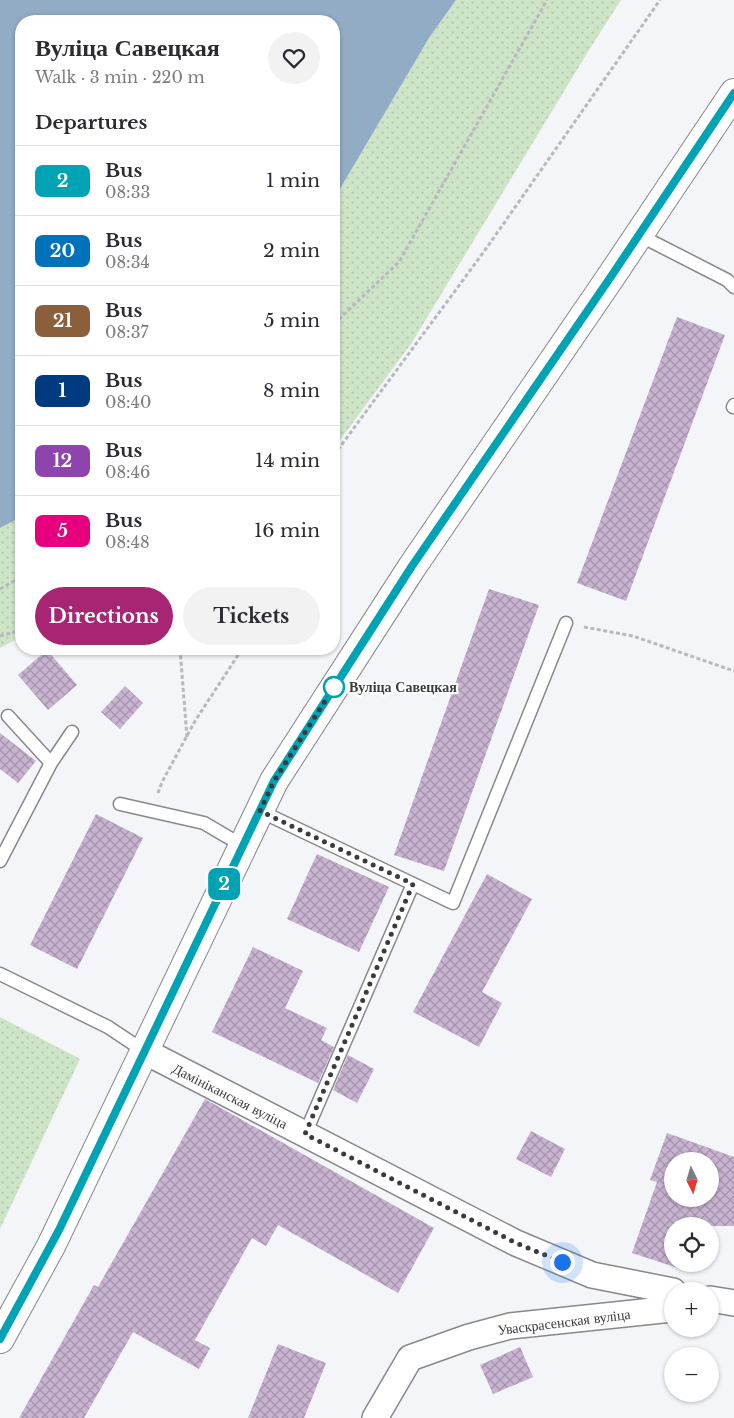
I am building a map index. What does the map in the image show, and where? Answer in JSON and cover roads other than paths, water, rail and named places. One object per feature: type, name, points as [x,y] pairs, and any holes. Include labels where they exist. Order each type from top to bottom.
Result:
[{"type":"main road","points":[[0,1339],[51,1246],[274,781],[412,566],[734,93]]},
{"type":"street","name":"Дамініканская вуліца","points":[[144,1051],[516,1243],[592,1275],[664,1289]]},
{"type":"street","name":"Уваскрасенская вуліца","points":[[375,1418],[410,1358],[469,1337],[510,1326],[664,1310]]},
{"type":"lane","points":[[639,235],[727,280],[734,287]]},
{"type":"lane","points":[[260,811],[454,903],[566,624]]},
{"type":"lane","points":[[8,716],[51,763]]},
{"type":"lane","points":[[0,861],[51,763],[72,732]]},
{"type":"lane","points":[[120,804],[204,823],[243,846]]},
{"type":"lane","points":[[305,1134],[413,884]]},
{"type":"lane","points":[[0,974],[108,1026],[144,1051]]},
{"type":"water","points":[[0,0],[456,0],[429,38],[340,189],[340,15],[15,15],[15,520],[0,528]]},
{"type":"place","name":"Вуліца Савецкая","points":[[334,687]]}]
